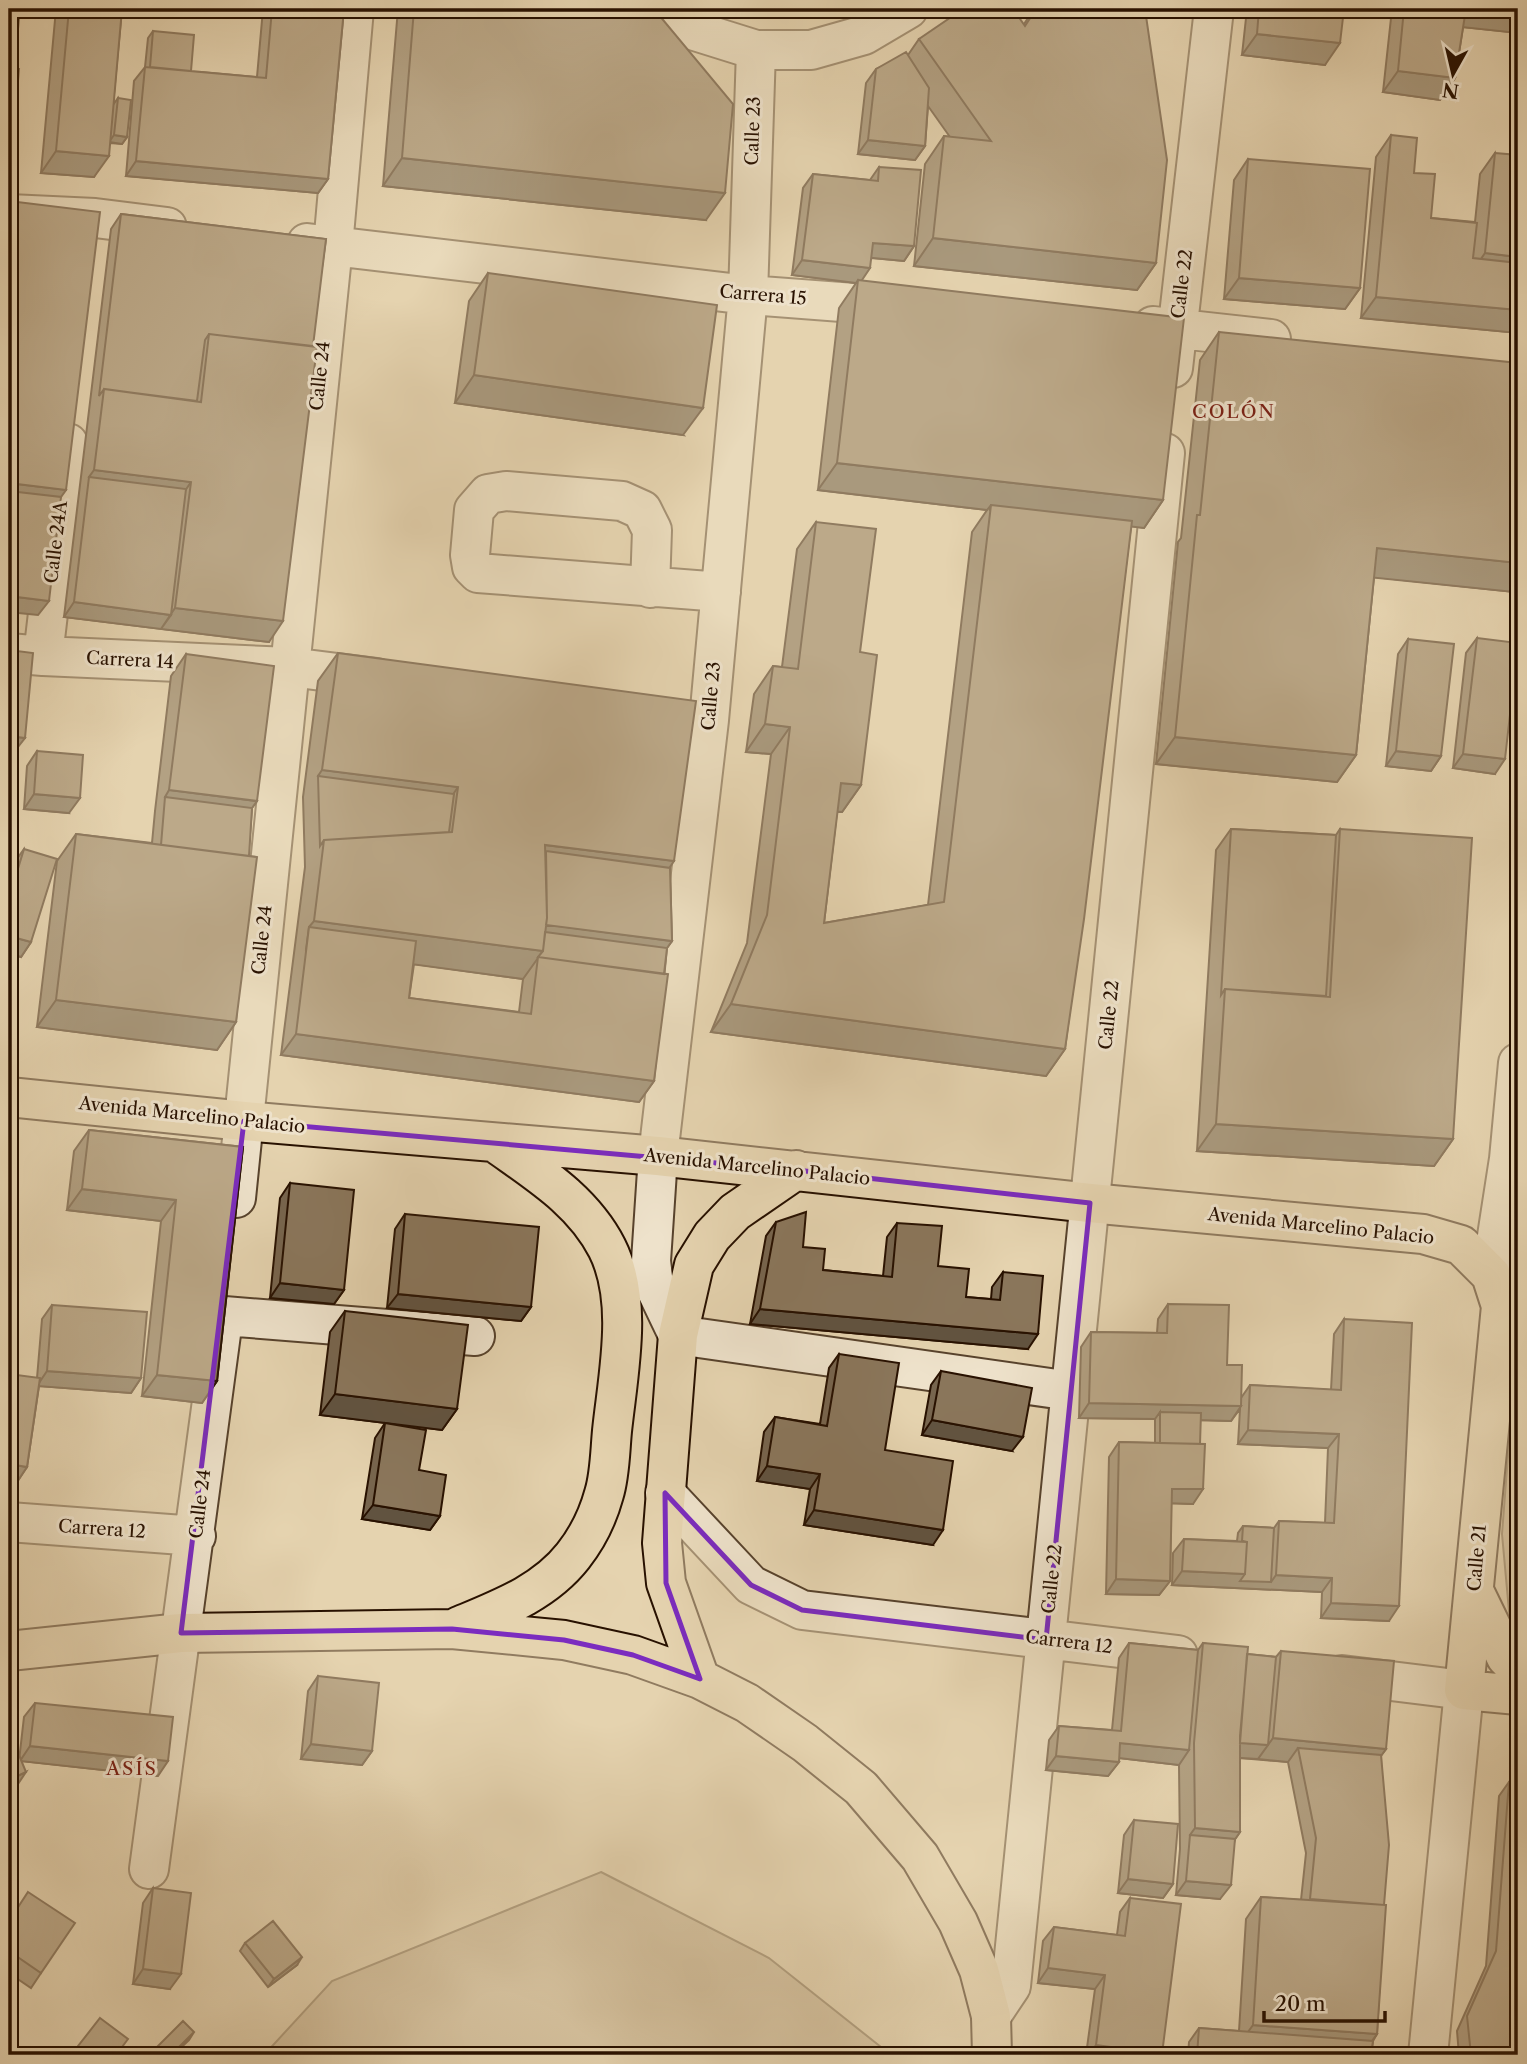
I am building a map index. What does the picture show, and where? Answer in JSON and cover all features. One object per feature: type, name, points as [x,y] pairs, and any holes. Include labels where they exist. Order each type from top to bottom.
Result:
[{"type":"main road","name":"Avenida Marcelino Palacio","points":[[9,1097],[244,1121],[657,1156],[1090,1203],[1423,1234],[1461,1245],[1491,1275]]},
{"type":"main road","points":[[452,1629],[512,1604],[546,1583],[573,1556],[594,1524],[605,1492],[622,1341],[621,1298],[608,1250],[589,1220],[563,1191],[497,1144]]},
{"type":"main road","points":[[700,1679],[666,1583],[662,1543],[678,1335],[694,1265],[712,1236],[735,1212],[796,1170]]},
{"type":"main road","name":"Calle 21","points":[[1464,1690],[1501,1306],[1491,1275]]},
{"type":"main road","points":[[1474,1592],[1506,1657],[1518,1669]]},
{"type":"main road","points":[[9,1651],[181,1633],[452,1629],[564,1640],[633,1655],[700,1679],[747,1703],[805,1743],[861,1788],[920,1857],[958,1922],[979,1970],[991,2016],[992,2055]]},
{"type":"main road","points":[[1464,1690],[1518,1695]]},
{"type":"street","name":"Calle 24","points":[[232,1232],[333,246],[354,9]]},
{"type":"street","points":[[656,9],[676,25],[756,50],[811,50],[864,35],[908,9]]},
{"type":"street","name":"Calle 22","points":[[991,2016],[1011,1986],[1177,328],[1214,9]]},
{"type":"street","name":"Calle 23","points":[[678,1335],[654,1285],[657,1156],[709,720],[748,295],[756,50]]},
{"type":"street","points":[[9,214],[93,232],[201,231]]},
{"type":"street","name":"Carrera 15","points":[[267,238],[748,295],[928,309]]},
{"type":"street","points":[[1122,324],[1300,342]]},
{"type":"street","name":"Calle 24A","points":[[26,654],[72,410]]},
{"type":"street","points":[[650,588],[652,530],[642,510],[632,505],[622,501],[506,491],[488,494],[474,510],[470,555],[472,567],[478,573],[650,588],[721,592]]},
{"type":"street","name":"Carrera 14","points":[[26,654],[290,667],[412,683]]},
{"type":"street","points":[[669,715],[709,720]]},
{"type":"street","name":"Calle 21","points":[[1491,1275],[1508,1159],[1518,1063]]},
{"type":"street","name":"Calle 24","points":[[149,1869],[225,1302],[475,1336]]},
{"type":"street","points":[[678,1335],[1071,1391]]},
{"type":"street","name":"Carrera 12","points":[[666,1493],[751,1585],[802,1610],[1208,1659]]},
{"type":"street","name":"Carrera 12","points":[[9,1522],[195,1536]]},
{"type":"street","points":[[1302,1670],[1464,1690]]},
{"type":"street","name":"Calle 21","points":[[1428,2055],[1464,1690]]},
{"type":"highlighted area","points":[[244,1121],[796,1170],[1090,1203],[1046,1640],[802,1610],[751,1585],[665,1493],[666,1583],[700,1679],[633,1655],[564,1640],[452,1629],[181,1633]]},
{"type":"shaded area","points":[[1518,1325],[1518,1645],[1511,1633],[1502,1534]]},
{"type":"shaded area","points":[[601,1872],[769,1958],[891,2055],[264,2055],[332,1981]]},
{"type":"building","points":[[9,9],[20,9],[14,69],[9,69]]},
{"type":"building","points":[[69,9],[122,9],[109,156],[56,151]]},
{"type":"building","points":[[272,9],[344,9],[328,179],[136,161],[145,67],[266,78]]},
{"type":"building","points":[[414,9],[654,9],[733,104],[725,193],[402,158]]},
{"type":"building","points":[[963,9],[1013,9],[1025,26],[1036,9],[1145,9],[1167,160],[1156,263],[933,238],[944,136],[991,141],[919,39]]},
{"type":"building","points":[[1259,9],[1344,9],[1340,43],[1257,34]]},
{"type":"building","points":[[1404,9],[1466,9],[1455,78],[1398,71]]},
{"type":"building","points":[[153,31],[194,35],[191,71],[150,67]]},
{"type":"building","points":[[906,52],[929,88],[925,146],[868,140],[876,69]]},
{"type":"building","points":[[9,69],[19,69],[12,152],[9,152]]},
{"type":"building","points":[[118,98],[131,100],[127,137],[114,135]]},
{"type":"building","points":[[1391,135],[1417,138],[1414,173],[1435,174],[1431,218],[1477,223],[1473,258],[1518,263],[1518,310],[1376,297]]},
{"type":"building","points":[[1495,153],[1518,155],[1518,257],[1485,253]]},
{"type":"building","points":[[1248,159],[1370,169],[1360,288],[1239,278]]},
{"type":"building","points":[[879,167],[921,170],[914,246],[873,243],[870,268],[802,260],[813,174],[878,181]]},
{"type":"building","points":[[9,201],[100,212],[66,490],[9,483]]},
{"type":"building","points":[[121,214],[326,239],[313,346],[209,334],[205,340],[197,401],[104,389],[99,396]]},
{"type":"building","points":[[488,273],[717,305],[703,408],[474,375]]},
{"type":"building","points":[[858,280],[1184,318],[1163,500],[837,463]]},
{"type":"building","points":[[1219,332],[1518,363],[1518,563],[1377,548],[1356,755],[1175,737],[1197,515],[1200,515]]},
{"type":"building","points":[[209,334],[317,347],[283,621],[175,608],[191,482],[94,470],[104,389],[201,402]]},
{"type":"building","points":[[89,477],[186,489],[171,615],[74,602]]},
{"type":"building","points":[[9,491],[61,497],[49,601],[9,596]]},
{"type":"building","points":[[991,505],[1132,521],[1084,919],[1065,1049],[731,1004],[767,915],[790,727],[765,724],[773,666],[798,669],[816,522],[876,529],[860,652],[877,655],[861,785],[841,783],[824,923],[944,902]]},
{"type":"building","points":[[1477,638],[1518,643],[1505,759],[1463,754]]},
{"type":"building","points":[[1408,639],[1454,644],[1441,756],[1396,751]]},
{"type":"building","points":[[9,650],[33,653],[25,738],[9,736]]},
{"type":"building","points":[[338,653],[696,701],[674,861],[545,845],[547,918],[543,951],[314,921],[324,840],[452,832],[458,787],[322,770]]},
{"type":"building","points":[[186,654],[274,666],[257,801],[169,790]]},
{"type":"building","points":[[37,751],[83,755],[80,798],[34,794]]},
{"type":"building","points":[[318,776],[454,794],[449,832],[324,840],[320,846]]},
{"type":"building","points":[[165,797],[252,808],[249,856],[161,845]]},
{"type":"building","points":[[1231,829],[1336,835],[1326,996],[1225,989],[1221,995]]},
{"type":"building","points":[[1340,829],[1472,838],[1453,1139],[1216,1124],[1225,989],[1330,997]]},
{"type":"building","points":[[76,834],[257,857],[236,1022],[56,1000]]},
{"type":"building","points":[[24,849],[57,859],[31,942],[9,936],[9,898]]},
{"type":"building","points":[[546,851],[670,868],[672,941],[546,925]]},
{"type":"building","points":[[309,927],[416,941],[409,998],[531,1014],[538,957],[668,974],[654,1081],[296,1034]]},
{"type":"building","points":[[545,932],[667,948],[664,974],[538,957],[543,951]]},
{"type":"building","points":[[89,1130],[243,1147],[217,1381],[157,1375],[176,1200],[82,1189]]},
{"type":"building","points":[[290,1183],[354,1190],[344,1290],[280,1283]]},
{"type":"building","points":[[806,1212],[803,1247],[825,1249],[823,1270],[892,1277],[897,1223],[942,1226],[938,1266],[969,1269],[966,1297],[1000,1300],[1003,1272],[1043,1276],[1038,1334],[760,1309],[776,1222]]},
{"type":"building","points":[[405,1214],[539,1227],[531,1307],[398,1294]]},
{"type":"building","points":[[1168,1304],[1229,1305],[1227,1365],[1242,1365],[1241,1406],[1089,1403],[1091,1332],[1167,1333]]},
{"type":"building","points":[[52,1305],[147,1312],[141,1378],[47,1371]]},
{"type":"building","points":[[345,1311],[468,1325],[457,1409],[335,1394]]},
{"type":"building","points":[[1344,1319],[1412,1323],[1399,1606],[1331,1603],[1332,1578],[1276,1575],[1279,1521],[1334,1523],[1339,1434],[1248,1430],[1250,1385],[1341,1390]]},
{"type":"building","points":[[839,1354],[899,1363],[885,1450],[953,1461],[943,1530],[814,1510],[820,1474],[767,1466],[775,1417],[827,1426]]},
{"type":"building","points":[[941,1371],[1032,1388],[1023,1437],[932,1420]]},
{"type":"building","points":[[9,1374],[40,1378],[27,1467],[9,1464]]},
{"type":"building","points":[[1160,1412],[1201,1413],[1200,1444],[1160,1443]]},
{"type":"building","points":[[385,1423],[426,1430],[419,1470],[446,1475],[440,1516],[373,1505]]},
{"type":"building","points":[[1119,1442],[1205,1444],[1203,1489],[1172,1489],[1170,1581],[1116,1579]]},
{"type":"building","points":[[1243,1526],[1274,1528],[1271,1582],[1240,1581],[1245,1574],[1247,1542],[1242,1541]]},
{"type":"building","points":[[1184,1539],[1247,1542],[1245,1574],[1182,1571]]},
{"type":"building","points":[[1129,1643],[1198,1650],[1189,1750],[1120,1743],[1119,1762],[1056,1756],[1059,1726],[1121,1731]]},
{"type":"building","points":[[1203,1643],[1248,1647],[1240,1736],[1240,1832],[1195,1828],[1194,1743]]},
{"type":"building","points":[[1281,1651],[1394,1661],[1386,1749],[1273,1738]]},
{"type":"building","points":[[1247,1654],[1276,1657],[1268,1745],[1240,1743]]},
{"type":"building","points":[[318,1676],[379,1683],[372,1751],[311,1744]]},
{"type":"building","points":[[35,1703],[173,1717],[168,1761],[30,1746]]},
{"type":"building","points":[[9,1731],[26,1772],[9,1780]]},
{"type":"building","points":[[1298,1748],[1381,1755],[1389,1845],[1384,1905],[1310,1899],[1316,1838]]},
{"type":"building","points":[[1509,1782],[1518,1782],[1518,2055],[1471,2055],[1467,2016],[1496,1951]]},
{"type":"building","points":[[1134,1820],[1178,1824],[1173,1884],[1128,1879]]},
{"type":"building","points":[[1190,1835],[1235,1839],[1231,1885],[1186,1881]]},
{"type":"building","points":[[153,1888],[191,1893],[181,1974],[143,1969]]},
{"type":"building","points":[[28,1892],[75,1923],[41,1973],[9,1951],[9,1921]]},
{"type":"building","points":[[1261,1897],[1386,1905],[1377,2034],[1253,2025]]},
{"type":"building","points":[[1130,1898],[1181,1904],[1162,2054],[1096,2045],[1105,1975],[1048,1968],[1054,1927],[1125,1936]]},
{"type":"building","points":[[273,1921],[302,1957],[274,1979],[245,1943]]},
{"type":"building","points":[[100,2018],[128,2039],[116,2055],[71,2055]]},
{"type":"building","points":[[183,2021],[194,2032],[171,2055],[149,2055]]},
{"type":"building","points":[[1199,2028],[1373,2041],[1371,2055],[1197,2055]]},
{"type":"building","points":[[10,2045],[27,2055],[9,2055]]},
{"type":"district","name":"COLÓN","points":[[1234,411]]},
{"type":"district","name":"ASÍS","points":[[132,1768]]}]
